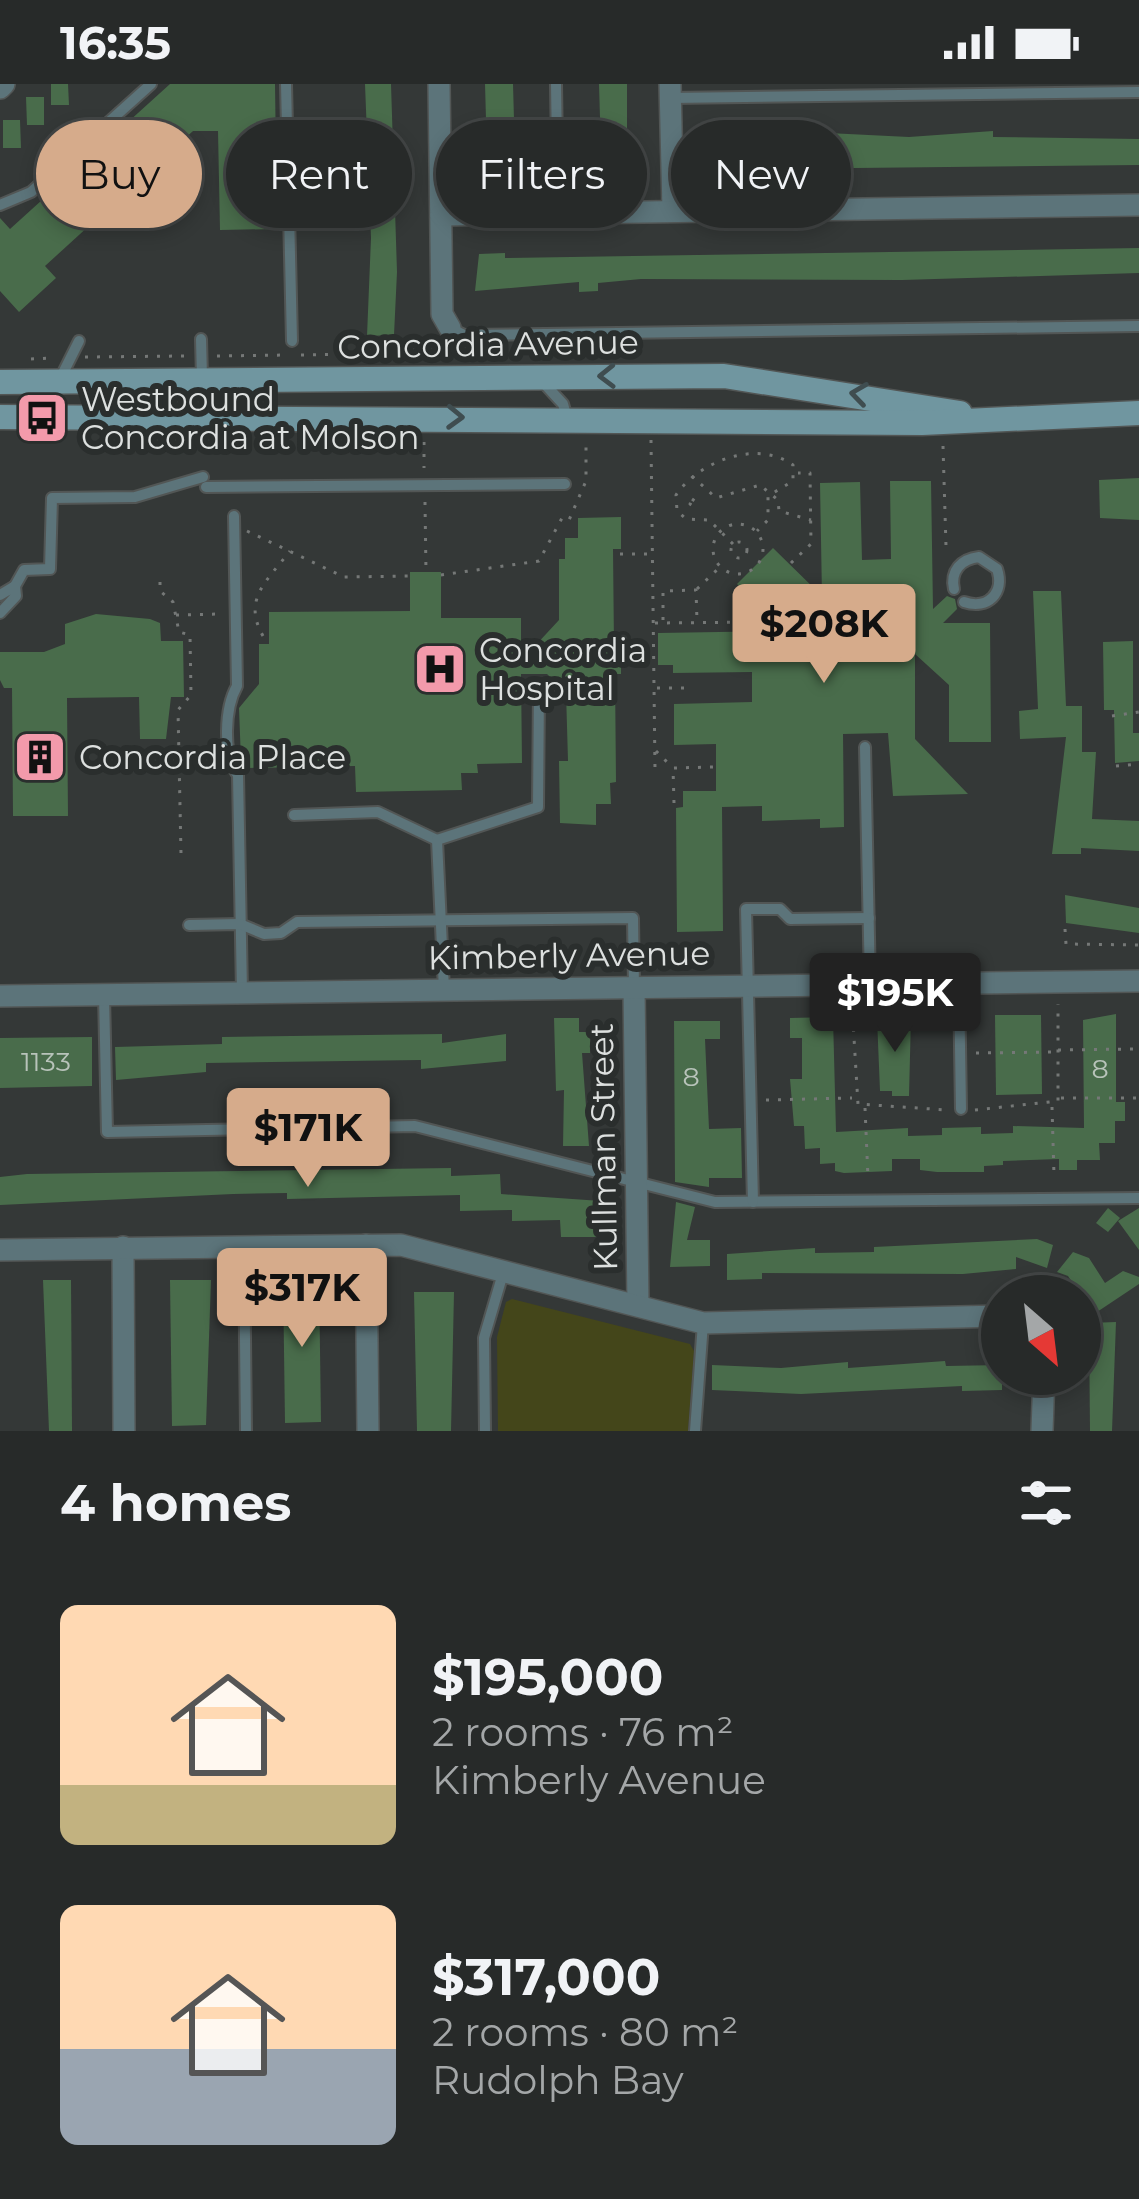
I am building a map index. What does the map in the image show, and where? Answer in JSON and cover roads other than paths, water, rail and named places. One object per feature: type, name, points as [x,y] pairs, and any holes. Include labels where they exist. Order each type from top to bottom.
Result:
[{"type":"main road","name":"Concordia Avenue","points":[[13,373],[59,381],[202,368],[724,376],[922,403],[974,416]]},
{"type":"main road","name":"Concordia Avenue","points":[[1,417],[577,430],[1139,413]]},
{"type":"street","points":[[439,84],[440,120]]},
{"type":"street","points":[[670,91],[671,131]]},
{"type":"street","points":[[851,209],[1139,205]]},
{"type":"street","points":[[441,228],[442,314],[450,328]]},
{"type":"street","name":"Kimberly Avenue","points":[[0,996],[1139,981]]},
{"type":"street","name":"Kullman Street","points":[[634,988],[638,1304]]},
{"type":"street","points":[[366,1245],[368,1431]]},
{"type":"street","points":[[123,1247],[124,1431]]},
{"type":"street","points":[[0,1250],[411,1247],[703,1323],[981,1316]]},
{"type":"street","points":[[1042,1431],[1043,1395]]},
{"type":"lane","points":[[0,205],[31,191],[151,84]]},
{"type":"lane","points":[[286,84],[292,341]]},
{"type":"lane","points":[[556,84],[557,120]]},
{"type":"lane","points":[[670,91],[1139,92]]},
{"type":"lane","points":[[450,328],[464,335],[1139,326]]},
{"type":"lane","points":[[201,339],[202,368]]},
{"type":"lane","points":[[59,381],[79,341]]},
{"type":"lane","points":[[536,376],[563,404],[577,430]]},
{"type":"lane","points":[[0,595],[15,586],[24,570],[50,569],[52,497],[135,497],[204,482],[565,484]]},
{"type":"lane","points":[[234,521],[237,686],[229,700],[230,764],[238,775],[242,992]]},
{"type":"lane","points":[[954,589],[954,574],[964,561],[979,557],[997,569],[1000,584],[994,597],[980,605],[964,602]]},
{"type":"lane","points":[[0,613],[16,596],[15,586]]},
{"type":"lane","points":[[294,815],[378,812],[437,840],[538,807],[539,688]]},
{"type":"lane","points":[[865,746],[871,984]]},
{"type":"lane","points":[[437,840],[444,990]]},
{"type":"lane","points":[[753,1202],[746,909],[779,909],[790,919],[869,918]]},
{"type":"lane","points":[[189,925],[240,923],[264,934],[281,933],[297,922],[633,918],[634,988]]},
{"type":"lane","points":[[959,983],[961,1109]]},
{"type":"lane","points":[[104,994],[107,1132],[415,1126],[716,1202],[1139,1198]]},
{"type":"lane","points":[[244,1246],[246,1431]]},
{"type":"lane","points":[[485,1431],[484,1338],[504,1270]]},
{"type":"lane","points":[[695,1431],[703,1323]]},
{"type":"place","name":"Westbound Concordia at Molson","points":[[42,418]]},
{"type":"place","name":"Concordia Hospital","points":[[440,669]]},
{"type":"place","name":"Concordia Place","points":[[40,757]]}]
